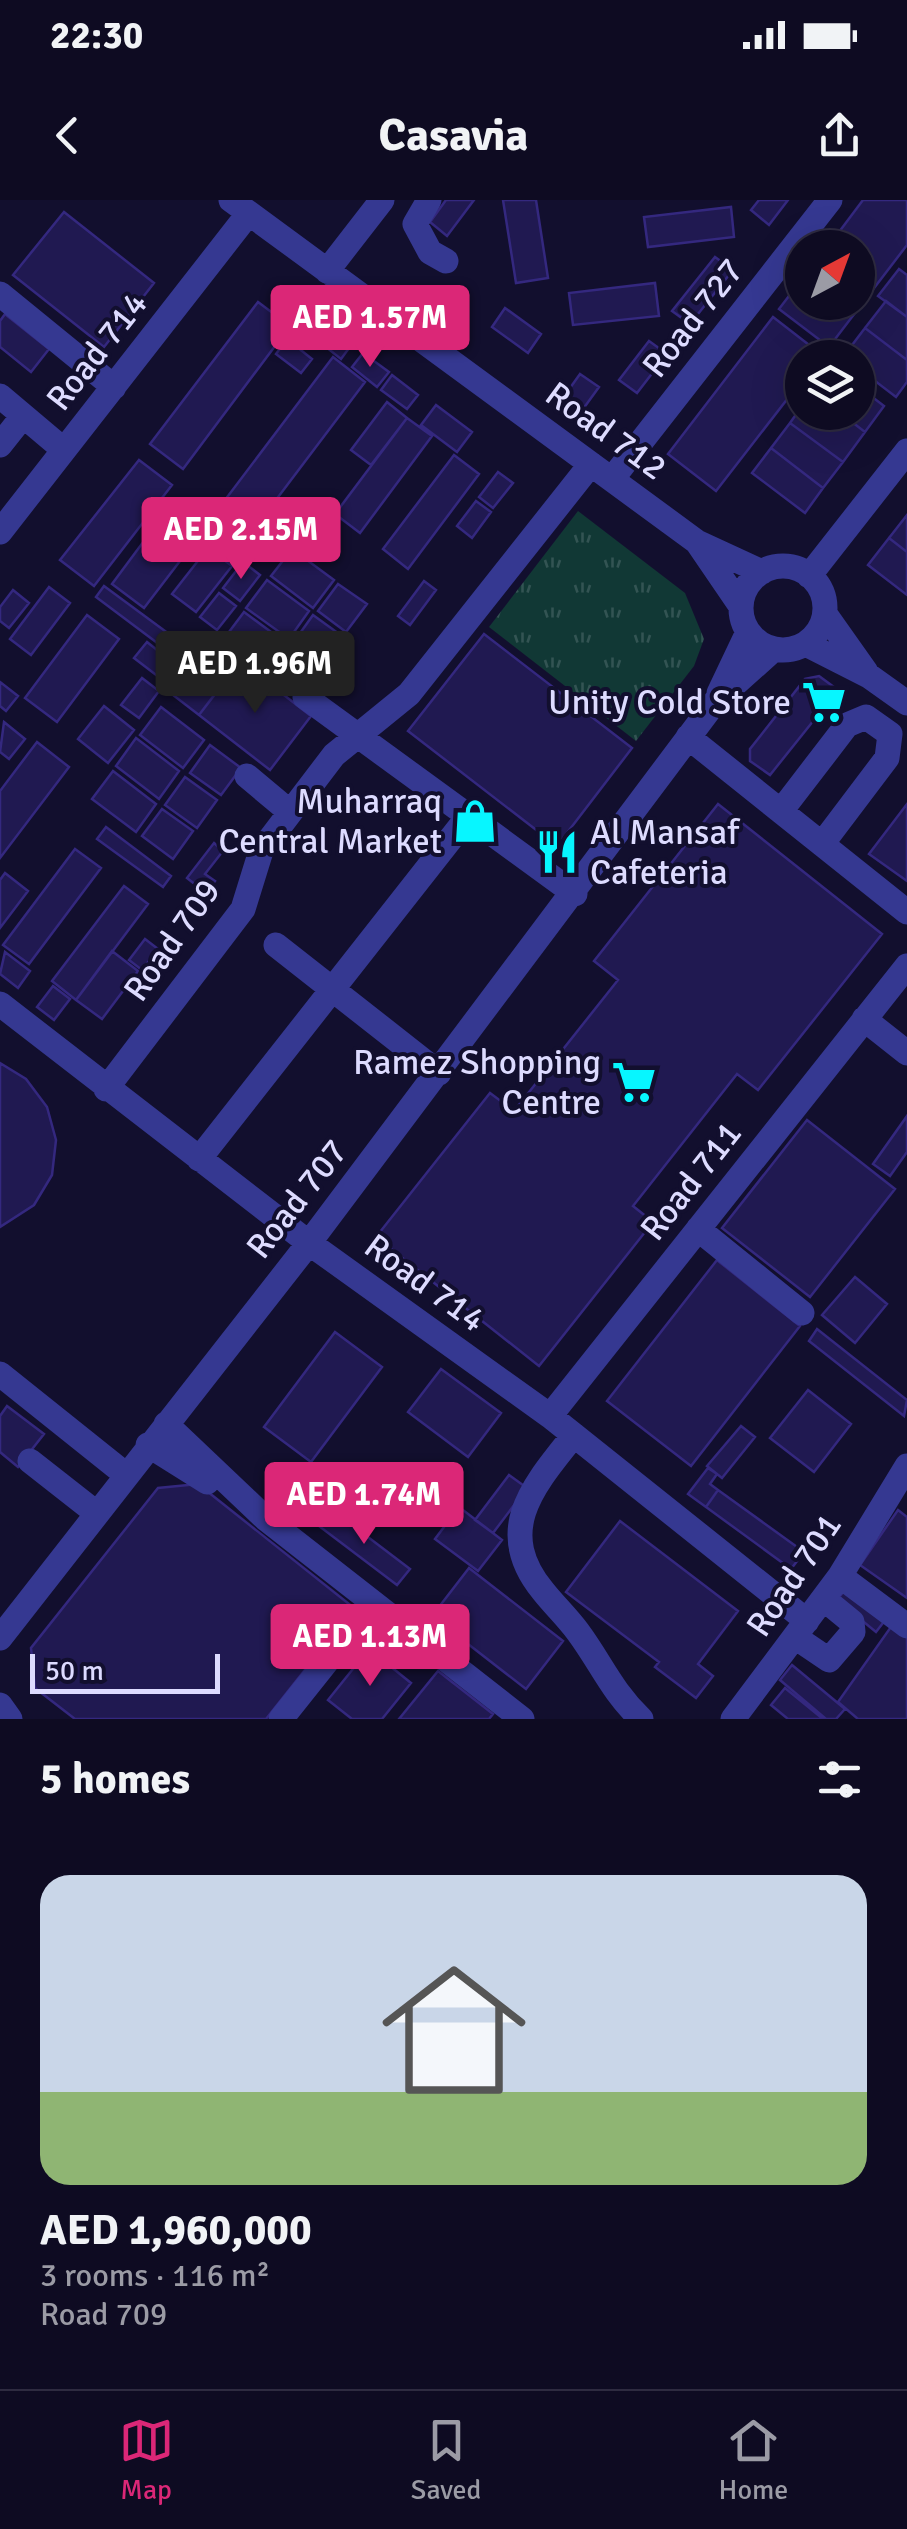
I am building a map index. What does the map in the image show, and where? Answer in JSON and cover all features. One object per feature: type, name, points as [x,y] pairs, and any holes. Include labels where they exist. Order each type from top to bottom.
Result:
[{"type":"street","points":[[327,271],[382,200]]},
{"type":"street","points":[[429,200],[414,224],[430,252],[446,261]]},
{"type":"street","name":"Road 727","points":[[601,472],[830,200]]},
{"type":"street","name":"Road 712","points":[[240,207],[697,542],[762,572]]},
{"type":"street","name":"Road 714","points":[[0,532],[114,387],[240,207]]},
{"type":"street","points":[[0,294],[114,387]]},
{"type":"street","points":[[0,396],[64,450]]},
{"type":"street","points":[[0,445],[23,416]]},
{"type":"street","points":[[809,576],[907,450]]},
{"type":"street","name":"Road 709","points":[[106,1088],[243,909],[257,857],[334,755],[409,694],[601,472]]},
{"type":"street","name":"Road 712","points":[[697,542],[740,605]]},
{"type":"street","points":[[806,644],[822,626],[819,586],[809,576],[777,566],[750,580],[740,605],[748,632],[774,650],[806,644],[869,676],[907,703]]},
{"type":"street","points":[[824,614],[869,676]]},
{"type":"street","name":"Road 707","points":[[715,702],[748,632]]},
{"type":"street","name":"Road 707","points":[[0,1638],[309,1243],[575,894],[715,702],[774,650]]},
{"type":"street","points":[[305,697],[575,894]]},
{"type":"street","points":[[781,811],[847,725],[866,717],[890,734],[893,742],[887,758],[822,844]]},
{"type":"street","points":[[688,737],[907,912]]},
{"type":"street","points":[[247,776],[290,812]]},
{"type":"street","points":[[199,1159],[467,818]]},
{"type":"street","points":[[276,945],[439,1072]]},
{"type":"street","name":"Road 711","points":[[550,1416],[907,966]]},
{"type":"street","name":"Road 714","points":[[0,1004],[309,1243],[550,1416],[801,1630],[829,1660],[853,1632],[852,1622],[824,1598]]},
{"type":"street","points":[[864,1020],[907,1054]]},
{"type":"street","points":[[698,1229],[802,1313]]},
{"type":"street","points":[[0,1374],[125,1474]]},
{"type":"street","points":[[528,1400],[556,1396],[574,1387]]},
{"type":"street","points":[[166,1424],[266,1518],[522,1719]]},
{"type":"street","points":[[574,1435],[533,1486],[524,1507],[519,1535],[523,1561],[585,1640],[608,1684],[641,1719]]},
{"type":"street","points":[[148,1445],[266,1518]]},
{"type":"street","points":[[30,1461],[96,1512]]},
{"type":"street","name":"Road 701","points":[[734,1719],[771,1688],[801,1630],[840,1576],[907,1466]]},
{"type":"street","points":[[840,1576],[907,1626]]},
{"type":"street","points":[[281,1719],[332,1655]]},
{"type":"street","points":[[0,1705],[10,1719]]},
{"type":"green space","points":[[578,511],[685,593],[704,639],[694,666],[636,741],[489,627]]},
{"type":"building","points":[[446,200],[474,200],[447,236],[430,222]]},
{"type":"building","points":[[503,200],[536,200],[548,278],[516,283]]},
{"type":"building","points":[[759,200],[788,200],[769,225],[751,210]]},
{"type":"building","points":[[863,200],[907,200],[907,245],[875,287],[875,230],[840,230]]},
{"type":"building","points":[[731,207],[734,237],[648,247],[644,217]]},
{"type":"building","points":[[64,212],[154,283],[104,347],[13,275]]},
{"type":"building","points":[[715,257],[733,270],[690,324],[672,311]]},
{"type":"building","points":[[899,269],[907,275],[907,317],[878,296]]},
{"type":"building","points":[[655,283],[659,316],[573,325],[569,293]]},
{"type":"building","points":[[886,301],[907,317],[907,360],[865,328]]},
{"type":"building","points":[[258,302],[290,326],[183,469],[150,444]]},
{"type":"building","points":[[505,308],[541,334],[528,353],[492,327]]},
{"type":"building","points":[[306,310],[322,321],[303,347],[287,335]]},
{"type":"building","points":[[5,314],[49,349],[31,372],[0,347],[0,321]]},
{"type":"building","points":[[773,317],[803,340],[785,340],[785,402],[716,491],[668,454]]},
{"type":"building","points":[[793,320],[850,320],[834,340],[820,340]]},
{"type":"building","points":[[327,324],[352,344],[341,359],[316,339]]},
{"type":"building","points":[[865,328],[907,360],[907,382],[896,397],[875,381],[875,340],[856,340]]},
{"type":"building","points":[[287,339],[312,359],[301,373],[276,354]]},
{"type":"building","points":[[649,341],[667,354],[637,393],[619,380]]},
{"type":"building","points":[[363,353],[389,372],[377,387],[352,367]]},
{"type":"building","points":[[333,357],[365,382],[257,525],[225,500]]},
{"type":"building","points":[[580,374],[599,387],[578,416],[560,402]]},
{"type":"building","points":[[392,375],[418,395],[407,409],[381,390]]},
{"type":"building","points":[[875,399],[884,406],[875,418]]},
{"type":"building","points":[[387,402],[407,418],[371,465],[351,450]]},
{"type":"building","points":[[436,405],[472,432],[457,452],[421,425]]},
{"type":"building","points":[[407,418],[432,436],[360,533],[335,514]]},
{"type":"building","points":[[785,430],[800,430],[843,462],[823,488],[771,448]]},
{"type":"building","points":[[800,430],[862,430],[865,432],[843,462]]},
{"type":"building","points":[[771,448],[823,488],[805,513],[752,473]]},
{"type":"building","points":[[454,455],[479,474],[408,569],[383,549]]},
{"type":"building","points":[[139,460],[172,485],[94,586],[60,560]]},
{"type":"building","points":[[498,472],[513,483],[493,508],[479,497]]},
{"type":"building","points":[[476,501],[491,512],[472,538],[457,526]]},
{"type":"building","points":[[173,502],[206,527],[144,608],[112,584]]},
{"type":"building","points":[[907,515],[907,552],[889,538]]},
{"type":"building","points":[[889,538],[907,552],[907,595],[868,565]]},
{"type":"building","points":[[208,548],[232,566],[196,612],[172,594]]},
{"type":"building","points":[[292,549],[334,580],[313,608],[271,576]]},
{"type":"building","points":[[243,562],[260,575],[240,601],[223,588]]},
{"type":"building","points":[[267,580],[309,611],[289,639],[246,608]]},
{"type":"building","points":[[424,581],[436,590],[410,625],[398,616]]},
{"type":"building","points":[[338,584],[367,604],[346,632],[318,611]]},
{"type":"building","points":[[104,586],[169,634],[160,645],[96,597]]},
{"type":"building","points":[[49,587],[70,603],[31,655],[10,639]]},
{"type":"building","points":[[13,590],[29,603],[9,628],[0,621],[0,607]]},
{"type":"building","points":[[219,593],[236,606],[217,630],[200,617]]},
{"type":"building","points":[[244,612],[286,643],[265,671],[223,640]]},
{"type":"building","points":[[87,615],[119,639],[57,722],[25,698]]},
{"type":"building","points":[[313,615],[342,636],[322,664],[293,643]]},
{"type":"building","points":[[484,634],[632,748],[557,846],[408,731]]},
{"type":"building","points":[[201,639],[236,667],[199,715],[164,688]]},
{"type":"building","points":[[147,642],[176,665],[164,681],[134,658]]},
{"type":"building","points":[[290,647],[319,668],[299,696],[270,675]]},
{"type":"building","points":[[240,661],[311,716],[270,770],[199,715]]},
{"type":"building","points":[[819,676],[838,690],[770,775],[750,761],[750,749],[805,679]]},
{"type":"building","points":[[142,678],[159,691],[139,718],[121,705]]},
{"type":"building","points":[[0,682],[18,696],[6,711],[0,706]]},
{"type":"building","points":[[104,706],[134,730],[108,763],[78,739]]},
{"type":"building","points":[[161,707],[204,740],[183,768],[140,735]]},
{"type":"building","points":[[4,722],[25,739],[9,759],[0,752]]},
{"type":"building","points":[[136,738],[179,771],[159,799],[116,766]]},
{"type":"building","points":[[37,742],[69,767],[0,858],[0,791]]},
{"type":"building","points":[[210,745],[241,768],[221,795],[190,773]]},
{"type":"building","points":[[113,771],[156,804],[136,832],[92,799]]},
{"type":"building","points":[[185,777],[217,800],[197,828],[165,805]]},
{"type":"building","name":"Ramez Shopping Centre","points":[[718,804],[882,934],[758,1090],[737,1074],[633,1206],[653,1222],[539,1366],[376,1237],[490,1093],[514,1111],[618,980],[594,961]]},
{"type":"building","points":[[907,804],[907,881],[869,854]]},
{"type":"building","points":[[162,809],[193,831],[173,859],[142,836]]},
{"type":"building","points":[[106,827],[171,876],[163,887],[97,839]]},
{"type":"building","points":[[214,843],[223,851],[205,874],[215,881],[206,893],[187,878]]},
{"type":"building","points":[[75,849],[101,868],[29,964],[3,945]]},
{"type":"building","points":[[5,873],[28,891],[0,928],[0,880]]},
{"type":"building","points":[[124,886],[148,904],[76,1000],[52,981]]},
{"type":"building","points":[[145,939],[158,949],[142,970],[129,960]]},
{"type":"building","points":[[112,951],[138,971],[102,1019],[76,1000]]},
{"type":"building","points":[[5,952],[30,971],[18,988],[0,974]]},
{"type":"building","points":[[53,986],[70,999],[54,1020],[37,1007]]},
{"type":"building","points":[[0,1063],[26,1079],[47,1107],[56,1140],[52,1175],[34,1205],[0,1227]]},
{"type":"building","points":[[907,1116],[907,1152],[890,1176],[873,1164]]},
{"type":"building","points":[[807,1120],[895,1189],[810,1297],[722,1228]]},
{"type":"building","points":[[717,1260],[800,1326],[691,1466],[607,1401]]},
{"type":"building","points":[[855,1277],[887,1304],[855,1343],[822,1315]]},
{"type":"building","points":[[817,1329],[907,1400],[904,1416],[809,1341]]},
{"type":"building","points":[[335,1332],[382,1367],[311,1462],[264,1427]]},
{"type":"building","points":[[441,1369],[501,1413],[468,1457],[408,1412]]},
{"type":"building","points":[[808,1390],[851,1424],[814,1472],[770,1438]]},
{"type":"building","points":[[7,1406],[44,1434],[18,1467],[0,1452],[0,1416]]},
{"type":"building","points":[[741,1426],[755,1437],[722,1478],[707,1466]]},
{"type":"building","points":[[708,1468],[717,1474],[710,1484],[718,1490],[706,1507],[688,1494]]},
{"type":"building","points":[[509,1475],[527,1488],[493,1533],[475,1520]]},
{"type":"building","points":[[198,1484],[354,1608],[266,1719],[75,1719],[35,1688],[31,1648],[158,1488]]},
{"type":"building","points":[[718,1490],[804,1552],[791,1569],[706,1507]]},
{"type":"building","points":[[459,1507],[502,1540],[478,1571],[435,1539]]},
{"type":"building","points":[[331,1509],[410,1569],[397,1585],[319,1526]]},
{"type":"building","points":[[898,1510],[907,1517],[907,1598],[860,1565]]},
{"type":"building","points":[[620,1521],[738,1611],[698,1664],[713,1676],[696,1698],[655,1667],[659,1662],[566,1592]]},
{"type":"building","points":[[469,1568],[563,1641],[526,1689],[432,1616]]},
{"type":"building","points":[[847,1587],[886,1619],[876,1632],[837,1600]]},
{"type":"building","points":[[893,1624],[907,1636],[907,1719],[858,1719],[838,1702]]},
{"type":"building","points":[[369,1649],[411,1683],[382,1719],[352,1719],[328,1700]]},
{"type":"building","points":[[792,1665],[845,1709],[836,1719],[826,1719],[780,1680]]},
{"type":"building","points":[[438,1671],[493,1714],[489,1719],[399,1719]]},
{"type":"building","points":[[785,1688],[823,1719],[788,1719],[771,1705]]},
{"type":"place","name":"Unity Cold Store","points":[[824,702]]},
{"type":"place","name":"Muharraq Central Market","points":[[475,821]]},
{"type":"place","name":"Al Mansaf Cafeteria","points":[[557,852]]},
{"type":"place","name":"Ramez Shopping Centre","points":[[634,1082]]}]
